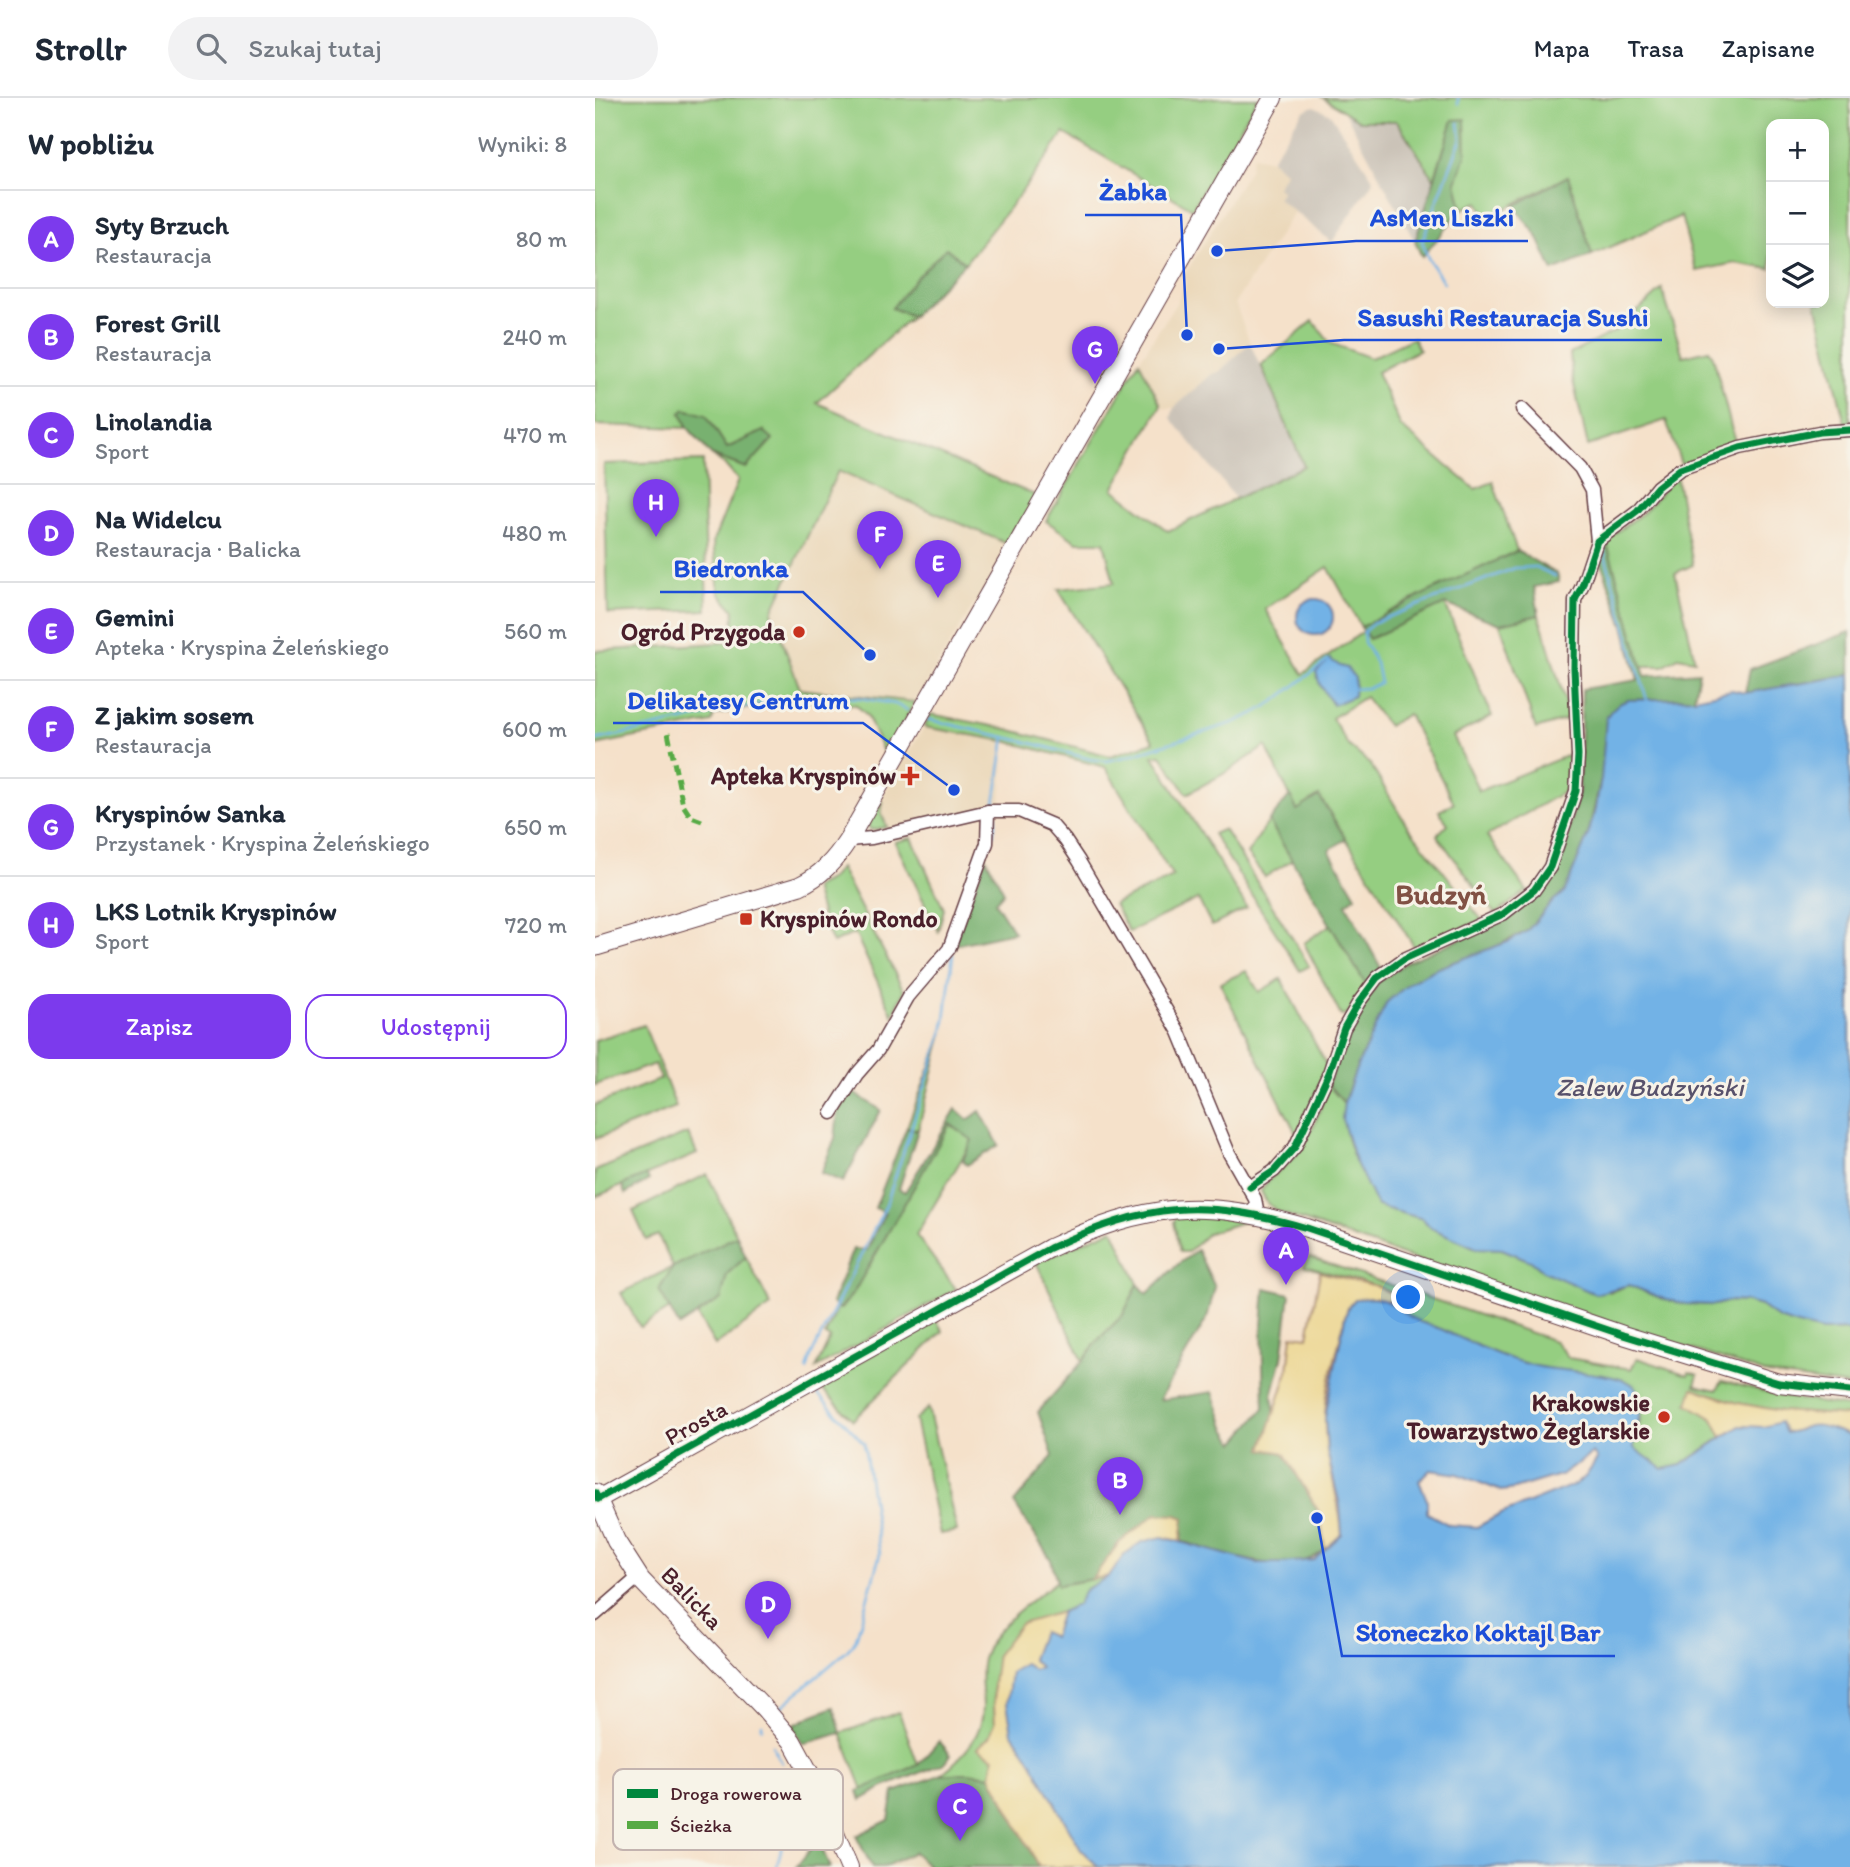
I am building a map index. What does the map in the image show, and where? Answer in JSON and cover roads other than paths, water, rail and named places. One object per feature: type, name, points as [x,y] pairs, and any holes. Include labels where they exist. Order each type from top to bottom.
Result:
[{"type":"main road","points":[[595,947],[799,886],[825,869],[848,840],[1273,98]]},
{"type":"main road","name":"Prosta","points":[[596,1496],[813,1380],[1050,1248],[1092,1229],[1133,1215],[1170,1209],[1207,1208],[1258,1214],[1307,1228],[1623,1335],[1779,1383],[1850,1391]]},
{"type":"main road","name":"Balicka","points":[[596,1496],[616,1541],[641,1580],[775,1721],[792,1741],[807,1769]]},
{"type":"main road","name":"Balicka","points":[[842,1850],[849,1867]]},
{"type":"street","points":[[1250,1187],[1274,1171],[1296,1147],[1329,1073],[1344,1028],[1377,978],[1404,959],[1503,914],[1534,890],[1550,867],[1576,790],[1579,756],[1574,668],[1575,600],[1597,541],[1592,490],[1580,468],[1523,408]]},
{"type":"street","points":[[1597,541],[1637,512],[1657,487],[1680,469],[1740,448],[1819,432],[1850,430]]},
{"type":"street","points":[[832,1113],[857,1074],[878,1050],[908,997],[949,949],[988,843],[990,811]]},
{"type":"street","points":[[848,840],[872,838],[990,811],[1019,811],[1052,825],[1065,840],[1179,1032],[1229,1153],[1250,1187],[1258,1214]]},
{"type":"street","points":[[595,1615],[634,1581],[641,1580]]},
{"type":"water","points":[[1315,599],[1327,605],[1333,617],[1327,629],[1315,635],[1303,629],[1297,617],[1303,605]]},
{"type":"water","points":[[1330,659],[1347,668],[1355,678],[1354,696],[1333,705],[1320,685],[1316,672]]},
{"type":"water","name":"Zalew Budzyński","points":[[1850,675],[1850,1330],[1822,1331],[1797,1325],[1779,1319],[1761,1306],[1747,1302],[1685,1304],[1629,1285],[1595,1294],[1502,1249],[1476,1248],[1431,1228],[1423,1219],[1377,1206],[1355,1161],[1342,1119],[1344,1103],[1356,1069],[1387,1002],[1411,982],[1433,970],[1510,941],[1527,931],[1554,900],[1564,893],[1588,835],[1595,810],[1601,779],[1606,718],[1613,709],[1628,700],[1694,698],[1732,690],[1745,693]]},
{"type":"water","points":[[1374,1298],[1387,1302],[1410,1317],[1515,1360],[1541,1367],[1605,1375],[1628,1382],[1639,1393],[1641,1409],[1634,1448],[1663,1469],[1681,1465],[1740,1426],[1764,1427],[1780,1422],[1786,1433],[1815,1426],[1850,1436],[1850,1867],[1099,1867],[1081,1850],[1029,1757],[1012,1733],[1007,1703],[1011,1672],[1025,1664],[1034,1670],[1040,1667],[1032,1659],[1042,1632],[1053,1637],[1061,1612],[1077,1605],[1085,1590],[1109,1576],[1125,1554],[1142,1542],[1162,1537],[1257,1563],[1280,1563],[1314,1560],[1342,1534],[1340,1506],[1327,1451],[1325,1417],[1345,1317],[1355,1299]],"holes":[[[1593,1453],[1597,1459],[1586,1476],[1576,1484],[1501,1514],[1477,1527],[1449,1525],[1427,1513],[1427,1500],[1419,1481],[1430,1470],[1458,1474],[1501,1491],[1563,1474]]]},
{"type":"waterway","points":[[1458,98],[1458,104]]},
{"type":"waterway","points":[[1444,283],[1428,258],[1422,241],[1461,139],[1459,123]]},
{"type":"waterway","points":[[1602,545],[1647,700]]},
{"type":"waterway","points":[[1352,689],[1368,688],[1380,683],[1376,663],[1364,642],[1364,631],[1375,622],[1515,568],[1536,567],[1555,576]]},
{"type":"waterway","points":[[927,719],[1107,761],[1233,723],[1275,701],[1328,660],[1330,663]]},
{"type":"waterway","points":[[595,740],[799,695],[860,698],[895,704],[907,710]]},
{"type":"waterway","points":[[995,803],[1005,737]]},
{"type":"waterway","points":[[993,835],[996,816]]},
{"type":"waterway","points":[[807,1370],[811,1356],[886,1205],[944,1028],[953,954]]},
{"type":"waterway","points":[[776,1711],[847,1651],[856,1639],[880,1554],[864,1443],[815,1391]]},
{"type":"waterway","points":[[772,1745],[782,1763]]},
{"type":"waterway","points":[[777,1866],[781,1850]]},
{"type":"place","name":"AsMen Liszki","points":[[1217,251]]},
{"type":"place","name":"Żabka","points":[[1187,335]]},
{"type":"place","name":"Sasushi Restauracja Sushi","points":[[1219,349]]},
{"type":"place","name":"Kryspinów Sanka","points":[[1095,384]]},
{"type":"place","name":"LKS Lotnik Kryspinów","points":[[656,537]]},
{"type":"place","name":"Z jakim sosem","points":[[880,569]]},
{"type":"place","name":"Gemini","points":[[938,598]]},
{"type":"place","name":"Ogród Przygoda","points":[[799,632]]},
{"type":"place","name":"Biedronka","points":[[870,655]]},
{"type":"place","name":"Apteka Kryspinów","points":[[910,776]]},
{"type":"place","name":"Delikatesy Centrum","points":[[954,790]]},
{"type":"place","name":"Kryspinów Rondo","points":[[746,919]]},
{"type":"place","name":"Syty Brzuch","points":[[1286,1285]]},
{"type":"place","name":"Krakowskie Towarzystwo Żeglarskie","points":[[1664,1417]]},
{"type":"place","name":"Forest Grill","points":[[1120,1515]]},
{"type":"place","name":"Słoneczko Koktajl Bar","points":[[1317,1518]]},
{"type":"place","name":"Na Widelcu","points":[[768,1639]]},
{"type":"place","name":"Linolandia","points":[[960,1841]]},
{"type":"district","name":"Budzyń","points":[[1441,894]]}]
